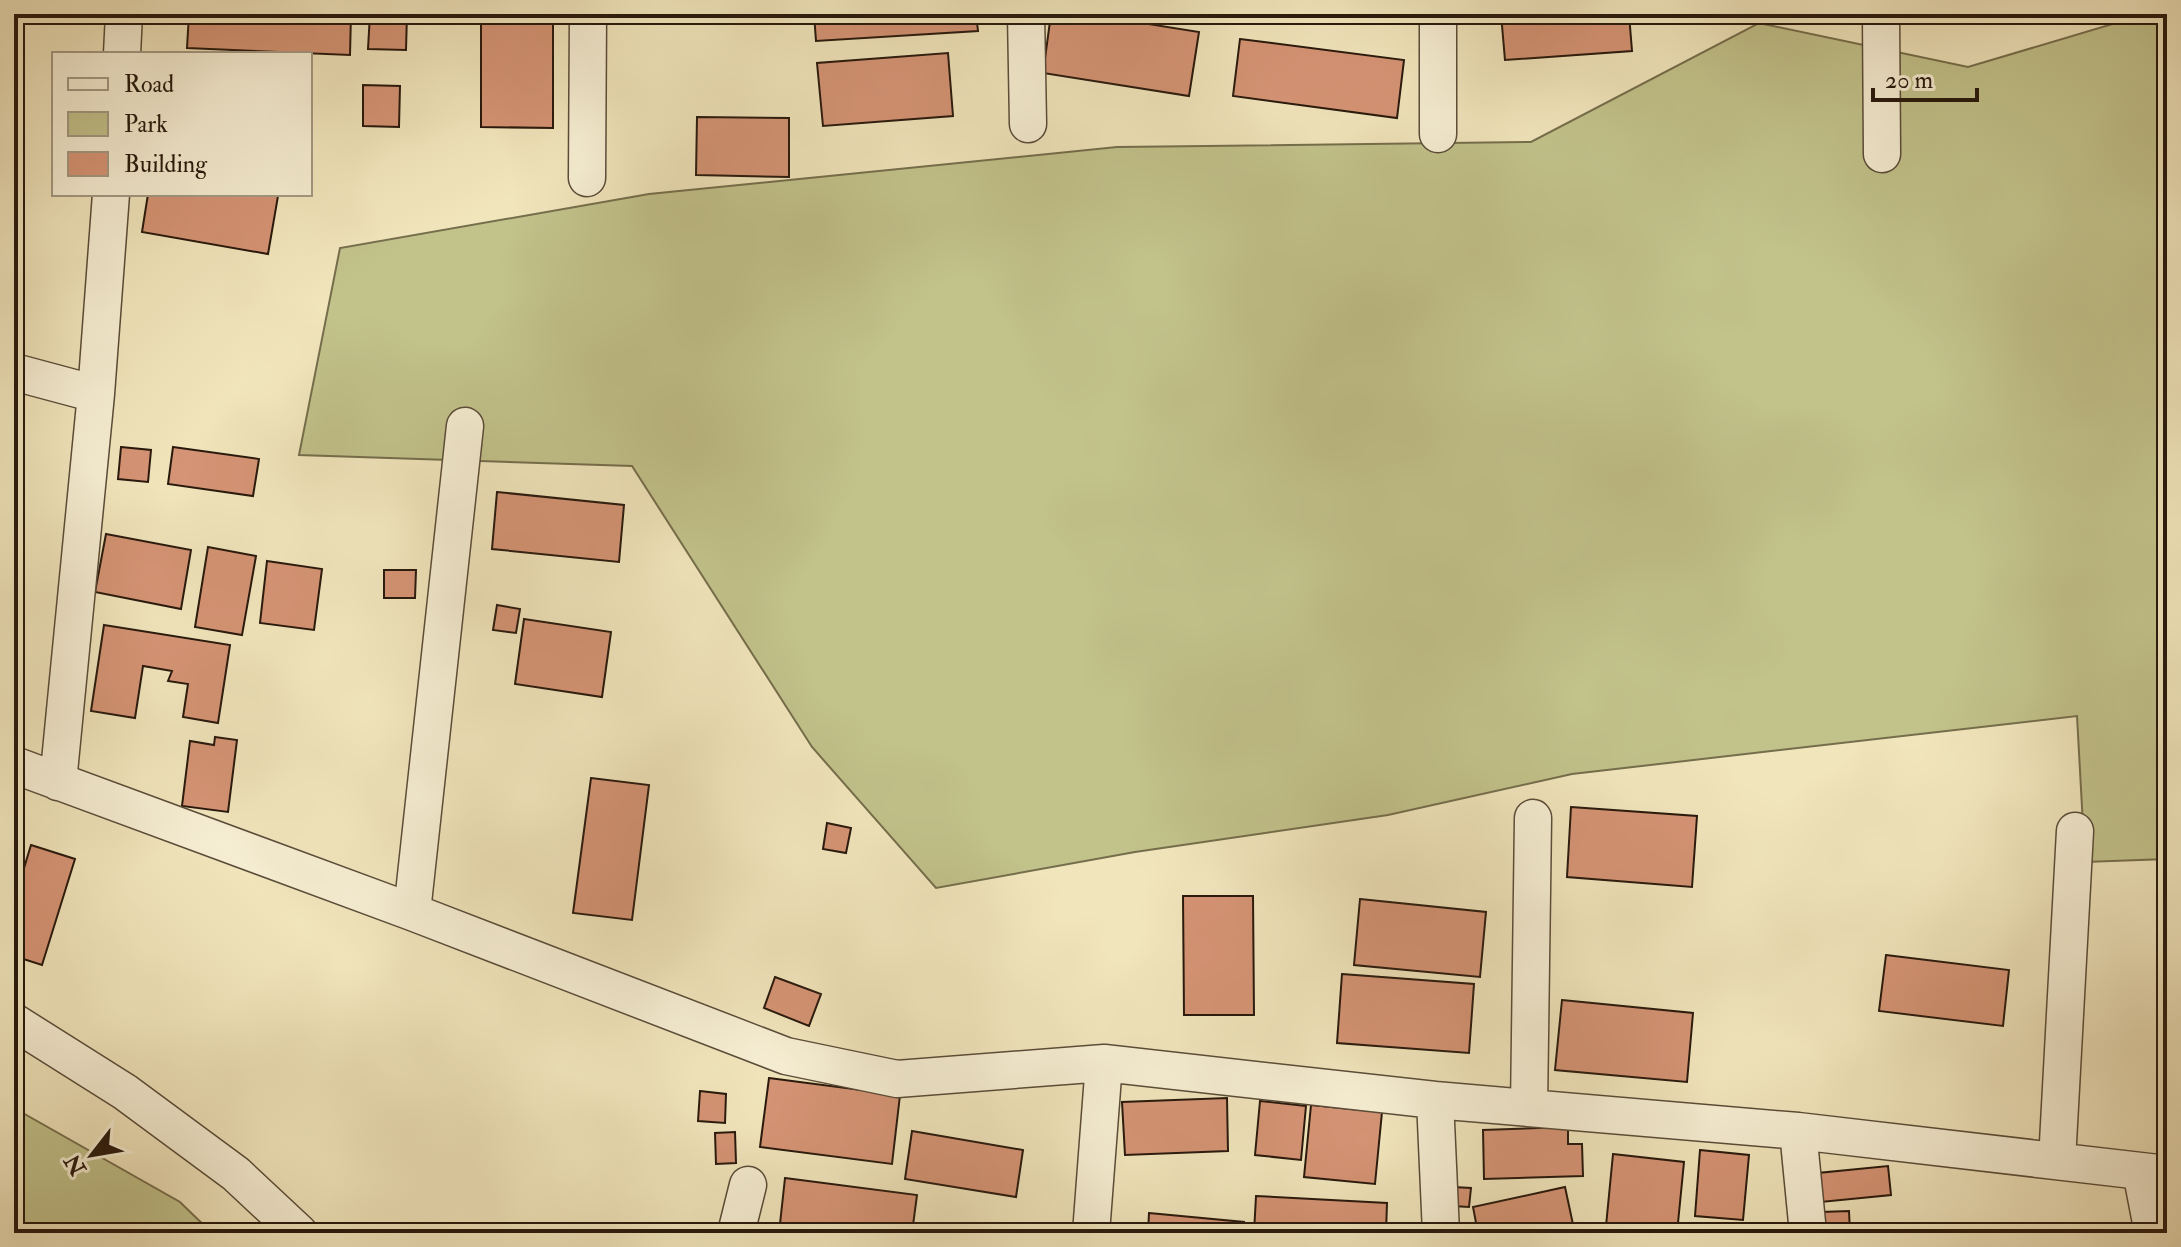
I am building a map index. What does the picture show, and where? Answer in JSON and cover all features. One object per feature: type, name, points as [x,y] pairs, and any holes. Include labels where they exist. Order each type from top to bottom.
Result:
[{"type":"street","points":[[122,52],[124,14]]},
{"type":"street","points":[[587,178],[588,14]]},
{"type":"street","points":[[1026,14],[1028,124]]},
{"type":"street","points":[[1438,14],[1438,134]]},
{"type":"street","points":[[1881,14],[1882,154]]},
{"type":"street","points":[[58,782],[96,394],[111,196]]},
{"type":"street","points":[[14,372],[96,394]]},
{"type":"street","points":[[412,912],[465,426]]},
{"type":"street","points":[[14,765],[412,912],[786,1056],[897,1079],[1104,1063],[1435,1100],[1798,1131],[2154,1172],[2153,1233]]},
{"type":"street","points":[[1529,1108],[1533,818]]},
{"type":"street","points":[[2057,1161],[2075,831]]},
{"type":"street","points":[[14,1022],[125,1092],[236,1174],[299,1233]]},
{"type":"street","points":[[1091,1233],[1104,1063]]},
{"type":"street","points":[[1435,1100],[1441,1233]]},
{"type":"street","points":[[1798,1131],[1808,1233]]},
{"type":"street","points":[[736,1233],[748,1185]]},
{"type":"green space","points":[[2146,14],[2167,14],[2167,859],[2085,862],[2077,716],[1572,774],[1388,815],[1135,852],[936,888],[812,747],[632,466],[299,455],[340,248],[649,194],[1117,147],[1531,142],[1759,23],[1968,67]]},
{"type":"green space","points":[[14,1108],[180,1202],[212,1233],[14,1233]]},
{"type":"building","points":[[189,14],[351,14],[350,55],[187,48]]},
{"type":"building","points":[[370,14],[407,14],[406,50],[368,49]]},
{"type":"building","points":[[481,14],[553,14],[553,128],[481,127]]},
{"type":"building","points":[[814,14],[976,14],[978,31],[816,41]]},
{"type":"building","points":[[1051,14],[1086,14],[1199,32],[1189,96],[1043,73]]},
{"type":"building","points":[[1501,14],[1629,14],[1632,51],[1505,60]]},
{"type":"building","points":[[1240,39],[1404,60],[1397,118],[1233,96]]},
{"type":"building","points":[[948,53],[953,116],[823,126],[817,63]]},
{"type":"building","points":[[363,85],[400,86],[399,127],[363,126]]},
{"type":"building","points":[[697,117],[789,118],[789,177],[696,175]]},
{"type":"building","points":[[148,196],[278,196],[268,254],[142,232]]},
{"type":"building","points":[[121,447],[151,450],[148,482],[118,479]]},
{"type":"building","points":[[173,447],[259,459],[253,496],[168,484]]},
{"type":"building","points":[[497,492],[624,505],[619,562],[492,549]]},
{"type":"building","points":[[106,534],[191,550],[181,609],[95,592]]},
{"type":"building","points":[[208,547],[256,556],[242,635],[195,627]]},
{"type":"building","points":[[267,561],[322,569],[314,630],[260,623]]},
{"type":"building","points":[[384,570],[416,570],[415,598],[384,598]]},
{"type":"building","points":[[497,605],[520,609],[516,633],[493,630]]},
{"type":"building","points":[[524,619],[611,632],[602,697],[515,684]]},
{"type":"building","points":[[104,625],[230,645],[218,723],[183,717],[188,684],[168,681],[172,671],[143,666],[135,718],[91,711]]},
{"type":"building","points":[[215,737],[237,740],[228,812],[182,806],[190,741],[214,745]]},
{"type":"building","points":[[591,778],[649,785],[632,920],[573,913]]},
{"type":"building","points":[[1571,807],[1697,816],[1692,887],[1567,877]]},
{"type":"building","points":[[827,823],[851,828],[846,853],[823,849]]},
{"type":"building","points":[[31,845],[75,859],[42,965],[14,956],[14,901]]},
{"type":"building","points":[[1183,896],[1253,896],[1254,1015],[1184,1015]]},
{"type":"building","points":[[1360,899],[1486,912],[1480,977],[1354,965]]},
{"type":"building","points":[[1886,955],[2009,970],[2003,1026],[1879,1011]]},
{"type":"building","points":[[1342,974],[1474,984],[1469,1053],[1337,1043]]},
{"type":"building","points":[[775,977],[821,994],[809,1026],[764,1008]]},
{"type":"building","points":[[1562,1000],[1693,1013],[1687,1082],[1555,1070]]},
{"type":"building","points":[[769,1078],[900,1095],[892,1164],[760,1147]]},
{"type":"building","points":[[700,1091],[726,1094],[725,1123],[698,1121]]},
{"type":"building","points":[[1227,1098],[1228,1151],[1125,1155],[1122,1102]]},
{"type":"building","points":[[1260,1101],[1306,1106],[1301,1160],[1255,1155]]},
{"type":"building","points":[[1311,1105],[1382,1112],[1375,1184],[1304,1177]]},
{"type":"building","points":[[1568,1127],[1568,1144],[1582,1144],[1583,1176],[1484,1179],[1483,1130]]},
{"type":"building","points":[[912,1131],[1023,1150],[1016,1197],[905,1179]]},
{"type":"building","points":[[735,1132],[736,1163],[716,1164],[715,1133]]},
{"type":"building","points":[[1700,1150],[1749,1155],[1743,1220],[1695,1216]]},
{"type":"building","points":[[1613,1154],[1684,1162],[1677,1233],[1606,1226]]},
{"type":"building","points":[[1888,1166],[1891,1195],[1821,1202],[1818,1173]]},
{"type":"building","points":[[785,1178],[917,1195],[912,1233],[779,1233]]},
{"type":"building","points":[[1453,1187],[1471,1188],[1469,1207],[1452,1206]]},
{"type":"building","points":[[1565,1187],[1574,1229],[1554,1233],[1478,1233],[1473,1207]]},
{"type":"building","points":[[1256,1196],[1387,1203],[1386,1233],[1254,1233]]},
{"type":"building","points":[[1849,1211],[1850,1233],[1822,1233],[1821,1212]]},
{"type":"building","points":[[1149,1213],[1244,1222],[1243,1233],[1148,1233]]}]
